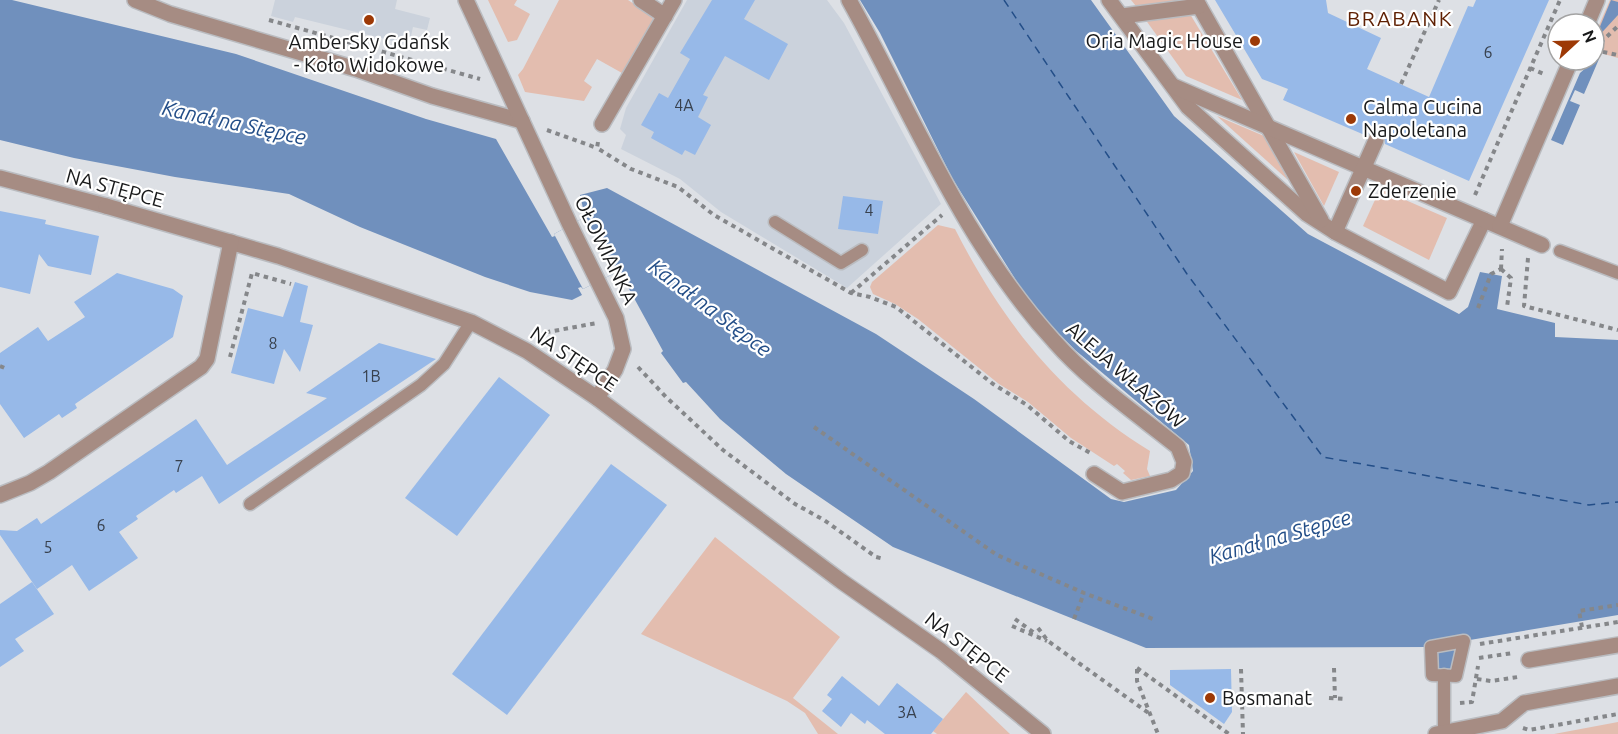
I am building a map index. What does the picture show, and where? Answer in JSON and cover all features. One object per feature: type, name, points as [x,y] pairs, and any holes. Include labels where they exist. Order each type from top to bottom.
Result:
[{"type":"street","points":[[135,0],[170,14],[356,69],[432,96],[522,121]]},
{"type":"street","name":"OŁOWIANKA","points":[[466,0],[570,225],[616,318],[623,350],[615,370],[597,398]]},
{"type":"street","points":[[641,0],[665,16]]},
{"type":"street","points":[[602,124],[674,0]]},
{"type":"street","name":"ALEJA WŁAZÓW","points":[[849,0],[957,203],[993,262],[1027,310],[1071,359],[1178,447],[1184,462],[1182,473],[1171,480],[1122,492],[1094,474]]},
{"type":"street","points":[[1109,0],[1188,107],[1307,214],[1329,229],[1449,292],[1484,220]]},
{"type":"street","points":[[1122,16],[1198,4],[1329,229]]},
{"type":"street","points":[[1500,226],[1566,72]]},
{"type":"street","points":[[1172,86],[1536,242]]},
{"type":"street","points":[[1329,229],[1376,140]]},
{"type":"street","name":"NA STĘPCE","points":[[0,178],[231,242],[471,322],[527,351],[597,398],[841,581],[941,651],[1043,734]]},
{"type":"street","points":[[0,495],[30,483],[49,472],[201,367],[207,359],[231,242]]},
{"type":"street","points":[[1529,660],[1618,645]]},
{"type":"street","points":[[1440,733],[1502,721],[1524,703],[1618,686]]},
{"type":"lane","points":[[775,222],[841,263],[862,250]]},
{"type":"lane","points":[[1560,251],[1618,273]]},
{"type":"lane","points":[[250,504],[421,385],[444,364],[471,322]]},
{"type":"lane","points":[[1440,733],[1444,675]]},
{"type":"path","points":[[1401,84],[1439,0]]},
{"type":"path","points":[[1467,212],[1560,0]]},
{"type":"path","points":[[269,20],[474,77]]},
{"type":"path","points":[[1606,39],[1617,28]]},
{"type":"path","points":[[597,148],[602,124]]},
{"type":"path","points":[[545,130],[597,148],[631,169],[678,187],[714,215],[850,293],[870,297],[896,307],[993,384],[1026,405],[1070,441],[1094,456]]},
{"type":"path","points":[[850,293],[957,203]]},
{"type":"path","points":[[1536,242],[1524,306],[1618,330]]},
{"type":"path","points":[[1503,260],[1502,269],[1510,278],[1508,307]]},
{"type":"path","points":[[1478,308],[1491,274],[1502,269]]},
{"type":"path","points":[[635,364],[666,397],[723,450],[795,504],[824,520],[876,557],[884,559]]},
{"type":"path","points":[[0,366],[7,369]]},
{"type":"path","points":[[814,427],[997,555],[1084,593],[1153,618]]},
{"type":"path","points":[[1074,620],[1084,593]]},
{"type":"path","points":[[1582,627],[1579,611],[1618,605]]},
{"type":"path","points":[[1015,619],[1150,714]]},
{"type":"path","points":[[1475,644],[1618,622]]},
{"type":"path","points":[[1012,626],[1043,638]]},
{"type":"path","points":[[1038,628],[1048,641]]},
{"type":"path","points":[[1478,658],[1528,650],[1529,660]]},
{"type":"path","points":[[1334,668],[1335,698]]},
{"type":"path","points":[[1158,734],[1137,681],[1137,669],[1229,734]]},
{"type":"path","points":[[1241,669],[1243,734]]},
{"type":"path","points":[[1329,698],[1346,699]]},
{"type":"path","points":[[1529,730],[1618,714]]},
{"type":"shaded area","name":"AmberSky Gdańsk - Koło Widokowe","points":[[275,0],[397,0],[395,9],[430,18],[427,30],[413,27],[409,45],[295,17],[293,22],[271,16]]},
{"type":"shaded area","points":[[488,0],[517,0],[514,5],[530,14],[517,40],[508,42]]},
{"type":"shaded area","points":[[559,0],[628,0],[652,16],[653,20],[622,73],[597,59],[584,81],[592,87],[584,101],[525,92],[518,75]]},
{"type":"shaded area","points":[[687,0],[827,0],[844,23],[941,204],[847,288],[721,212],[680,179],[621,149],[626,135],[620,129],[626,108]]},
{"type":"shaded area","points":[[1131,0],[1183,0],[1184,1],[1136,6]]},
{"type":"shaded area","points":[[1610,0],[1618,0],[1618,58],[1606,55],[1605,12]]},
{"type":"shaded area","points":[[1190,14],[1242,100],[1186,76],[1145,19]]},
{"type":"shaded area","points":[[1217,116],[1264,136],[1288,180]]},
{"type":"shaded area","points":[[1294,152],[1339,172],[1324,206]]},
{"type":"shaded area","points":[[1380,189],[1447,218],[1429,260],[1363,226]]},
{"type":"shaded area","points":[[938,225],[955,229],[973,263],[1014,326],[1061,381],[1088,406],[1150,451],[1147,469],[1150,476],[1131,480],[1117,464],[1114,466],[1071,438],[1028,402],[999,384],[918,319],[895,304],[873,294],[870,287],[872,282]]},
{"type":"shaded area","points":[[715,537],[840,637],[793,698],[838,734],[818,734],[805,713],[787,701],[641,634]]},
{"type":"shaded area","points":[[966,692],[1010,734],[937,734],[933,731]]},
{"type":"shaded area","points":[[1618,722],[1618,734],[1554,734]]},
{"type":"water","name":"Kanał na Stępce","points":[[0,0],[12,0],[236,54],[426,119],[496,139],[552,237],[585,217],[580,195],[607,188],[876,334],[974,399],[1111,499],[1124,502],[1176,490],[1193,471],[1189,445],[1075,350],[1032,306],[952,178],[880,33],[860,0],[1091,0],[1174,116],[1308,234],[1459,314],[1468,307],[1480,272],[1502,276],[1497,309],[1555,323],[1555,337],[1618,340],[1618,615],[1464,641],[1456,676],[1432,675],[1430,647],[1146,648],[893,547],[786,474],[720,419],[686,382],[683,383],[661,353],[663,351],[617,267],[615,273],[583,289],[578,288],[582,295],[572,300],[530,292],[485,277],[360,227],[289,194],[175,177],[74,158],[0,140]]},
{"type":"water","points":[[1611,0],[1618,2],[1618,15],[1606,28],[1606,12]]},
{"type":"water","points":[[1593,72],[1584,94],[1575,90],[1570,101],[1580,105],[1563,145],[1551,140],[1580,73]]},
{"type":"pier","points":[[585,217],[615,273],[583,289],[554,234]]},
{"type":"building","points":[[712,0],[755,0],[744,19],[788,44],[769,80],[725,56],[703,95],[708,97],[698,117],[711,125],[695,155],[685,150],[682,155],[651,138],[654,132],[641,125],[659,93],[668,98],[690,59],[680,53]]},
{"type":"building","points":[[1215,0],[1326,0],[1328,13],[1381,38],[1367,69],[1429,97],[1468,6],[1473,7],[1476,0],[1549,0],[1469,181],[1385,144],[1384,135],[1379,131],[1371,132],[1367,136],[1283,100],[1288,89],[1262,79]]},
{"type":"building","points":[[843,196],[883,201],[878,234],[838,229]]},
{"type":"building","points":[[0,211],[46,220],[45,224],[99,236],[91,275],[48,266],[39,254],[30,294],[0,287]]},
{"type":"building","points":[[117,273],[173,289],[183,296],[173,337],[75,404],[77,408],[62,418],[59,414],[24,438],[0,404],[0,353],[38,327],[48,341],[85,317],[74,302]]},
{"type":"building","points":[[295,282],[308,286],[300,322],[313,325],[300,372],[284,349],[274,384],[231,373],[248,308],[283,317]]},
{"type":"building","points":[[379,343],[436,359],[219,504],[202,476],[176,493],[174,490],[136,516],[138,519],[119,532],[138,558],[89,591],[72,565],[37,589],[0,535],[0,530],[17,531],[37,518],[41,524],[196,419],[227,465],[327,398],[306,393]]},
{"type":"building","points":[[499,377],[550,415],[457,536],[405,498]]},
{"type":"building","points":[[611,464],[667,505],[507,715],[452,674]]},
{"type":"building","points":[[32,582],[54,614],[15,639],[24,651],[0,667],[0,604]]},
{"type":"building","name":"Bosmanat","points":[[1231,669],[1232,712],[1224,724],[1170,685],[1170,670]]},
{"type":"building","points":[[842,676],[879,706],[897,683],[943,719],[931,734],[885,734],[867,720],[865,724],[851,713],[841,727],[822,711],[832,699],[827,695]]},
{"type":"ferry route","points":[[1004,0],[1187,274],[1323,457],[1589,505],[1618,502]]},
{"type":"place","name":"AmberSky Gdańsk - Koło Widokowe","points":[[369,20]]},
{"type":"place","name":"Oria Magic House","points":[[1255,41]]},
{"type":"place","name":"Calma Cucina Napoletana","points":[[1351,119]]},
{"type":"place","name":"Zderzenie","points":[[1356,191]]},
{"type":"place","name":"Bosmanat","points":[[1210,698]]},
{"type":"district","name":"BRABANK","points":[[1400,19]]}]
